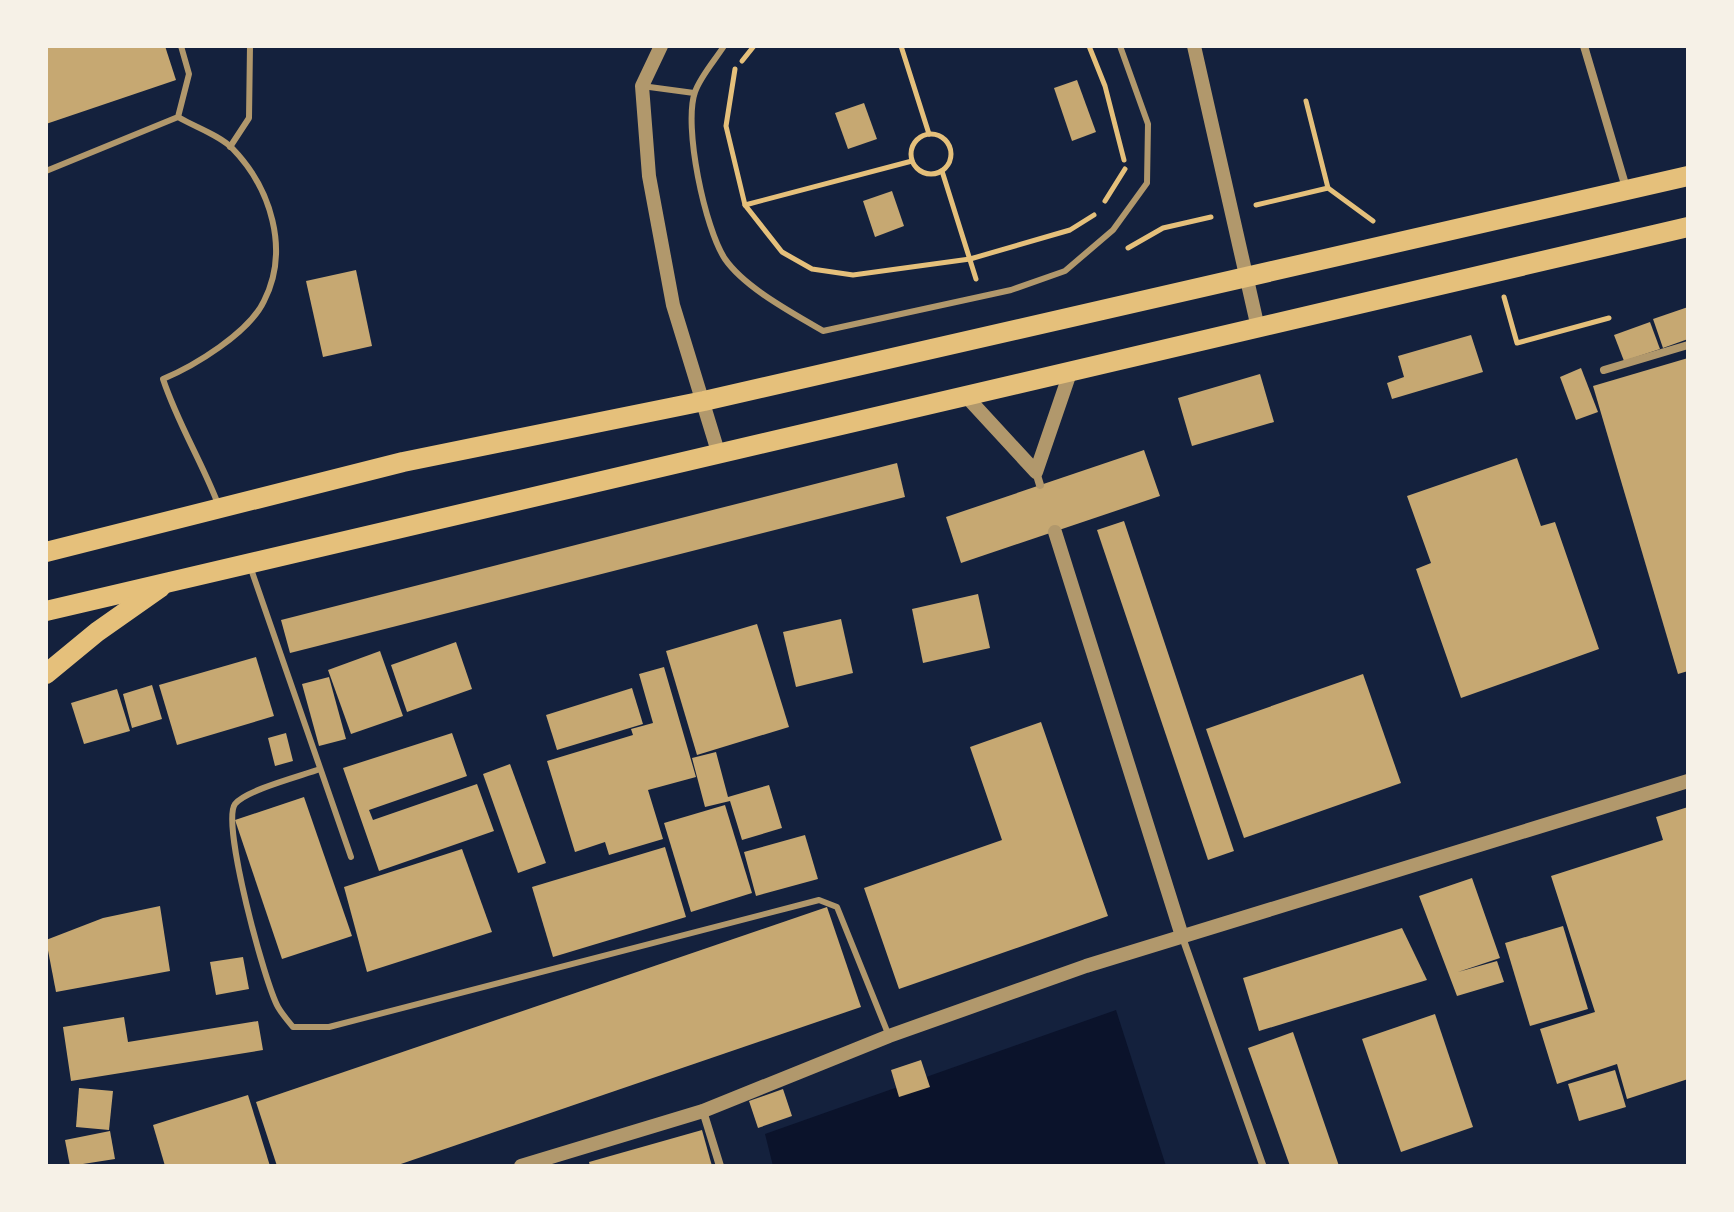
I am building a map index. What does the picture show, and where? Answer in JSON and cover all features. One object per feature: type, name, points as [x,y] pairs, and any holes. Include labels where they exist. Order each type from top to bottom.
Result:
[{"type":"main road","points":[[47,546],[403,462],[704,401],[1688,176]]},
{"type":"main road","points":[[46,611],[248,561],[719,455],[1688,227]]},
{"type":"main road","points":[[46,674],[97,632],[171,580]]},
{"type":"street","points":[[661,46],[642,86],[649,176],[673,305],[719,455]]},
{"type":"street","points":[[1194,46],[1258,328]]},
{"type":"street","points":[[1584,46],[1627,191]]},
{"type":"street","points":[[1604,370],[1688,345]]},
{"type":"street","points":[[965,395],[1038,479],[1071,370]]},
{"type":"street","points":[[1055,532],[1182,936],[1263,1166]]},
{"type":"street","points":[[521,1166],[540,1163],[703,1111],[889,1036],[1086,966],[1688,781]]},
{"type":"street","points":[[703,1111],[720,1166]]},
{"type":"lane","points":[[178,117],[189,74],[181,46]]},
{"type":"lane","points":[[230,147],[249,118],[250,46]]},
{"type":"lane","points":[[724,46],[694,93],[693,149],[702,204],[725,259],[771,299],[823,331],[982,297],[1065,271],[1113,230],[1147,183],[1148,124],[1120,46]]},
{"type":"lane","points":[[642,86],[694,93]]},
{"type":"lane","points":[[178,117],[230,147],[257,180],[274,220],[277,262],[264,303],[233,336],[185,370],[163,379],[179,427],[200,458],[219,507]]},
{"type":"lane","points":[[46,171],[178,117]]},
{"type":"lane","points":[[248,561],[351,857]]},
{"type":"lane","points":[[320,769],[250,795],[237,802],[231,813],[233,843],[254,930],[277,1006],[293,1027],[329,1027],[819,900],[837,907],[889,1036]]},
{"type":"path","points":[[754,46],[735,69],[726,126],[745,205],[782,252],[812,269],[853,275],[970,259],[1070,230],[1096,214],[1126,167],[1105,86],[1089,46]]},
{"type":"path","points":[[901,46],[929,134],[948,142],[952,152],[950,163],[942,171],[924,173],[912,161]]},
{"type":"path","points":[[1306,101],[1328,188],[1376,223]]},
{"type":"path","points":[[912,161],[914,143],[929,134]]},
{"type":"path","points":[[745,205],[912,161]]},
{"type":"path","points":[[942,171],[982,297]]},
{"type":"path","points":[[1253,206],[1328,188]]},
{"type":"path","points":[[1128,248],[1163,228],[1223,214]]},
{"type":"path","points":[[1517,343],[1609,318]]},
{"type":"water","points":[[1116,1010],[1166,1166],[773,1166],[765,1134]]},
{"type":"building","points":[[46,46],[165,46],[176,80],[46,124]]},
{"type":"building","points":[[1077,80],[1096,132],[1072,141],[1054,88]]},
{"type":"building","points":[[864,103],[877,139],[848,149],[835,113]]},
{"type":"building","points":[[892,191],[904,226],[875,237],[863,201]]},
{"type":"building","points":[[356,270],[372,346],[323,357],[306,281]]},
{"type":"building","points":[[1688,307],[1688,339],[1663,348],[1653,319]]},
{"type":"building","points":[[1650,322],[1660,349],[1624,361],[1614,335]]},
{"type":"building","points":[[1471,335],[1483,372],[1392,399],[1387,383],[1404,377],[1398,356]]},
{"type":"building","points":[[1688,358],[1688,671],[1678,674],[1593,386]]},
{"type":"building","points":[[1581,368],[1598,412],[1576,420],[1560,377]]},
{"type":"building","points":[[1260,374],[1274,422],[1192,446],[1178,398]]},
{"type":"building","points":[[1144,450],[1160,496],[961,563],[946,517]]},
{"type":"building","points":[[1517,458],[1541,526],[1555,522],[1599,649],[1461,698],[1416,569],[1431,563],[1407,496]]},
{"type":"building","points":[[897,463],[905,497],[290,653],[281,620]]},
{"type":"building","points":[[1124,521],[1234,851],[1208,860],[1097,530]]},
{"type":"building","points":[[978,594],[990,648],[923,663],[912,609]]},
{"type":"building","points":[[841,619],[853,673],[796,687],[783,632]]},
{"type":"building","points":[[757,624],[789,727],[697,755],[666,651]]},
{"type":"building","points":[[456,642],[472,689],[407,712],[391,665]]},
{"type":"building","points":[[380,651],[403,716],[351,734],[328,670]]},
{"type":"building","points":[[256,657],[274,716],[177,745],[159,685]]},
{"type":"building","points":[[664,667],[696,777],[648,790],[663,839],[609,855],[605,842],[575,852],[547,761],[633,735],[631,729],[653,723],[639,674]]},
{"type":"building","points":[[1363,674],[1401,783],[1244,838],[1206,729]]},
{"type":"building","points":[[329,677],[346,739],[319,746],[302,684]]},
{"type":"building","points":[[152,685],[162,719],[132,728],[123,694]]},
{"type":"building","points":[[632,688],[643,724],[557,750],[546,715]]},
{"type":"building","points":[[117,689],[130,731],[84,744],[71,703]]},
{"type":"building","points":[[1041,722],[1108,916],[899,989],[864,888],[1002,840],[970,747]]},
{"type":"building","points":[[286,733],[293,761],[275,766],[268,738]]},
{"type":"building","points":[[452,733],[467,776],[369,810],[373,820],[477,784],[494,831],[379,871],[343,768]]},
{"type":"building","points":[[716,752],[728,797],[769,785],[782,828],[742,840],[730,801],[705,807],[692,758]]},
{"type":"building","points":[[510,764],[546,863],[518,873],[483,774]]},
{"type":"building","points":[[304,797],[352,936],[282,959],[235,820]]},
{"type":"building","points":[[725,805],[752,893],[691,912],[664,823]]},
{"type":"building","points":[[1688,807],[1688,1079],[1627,1099],[1617,1064],[1557,1084],[1540,1029],[1595,1012],[1551,876],[1663,840],[1656,817]]},
{"type":"building","points":[[805,835],[818,879],[756,896],[744,852]]},
{"type":"building","points":[[665,847],[686,917],[553,957],[532,887]]},
{"type":"building","points":[[462,849],[492,932],[367,972],[344,887]]},
{"type":"building","points":[[1472,878],[1500,958],[1458,972],[1497,961],[1504,982],[1457,996],[1419,896]]},
{"type":"building","points":[[160,906],[170,971],[56,992],[46,940],[103,918]]},
{"type":"building","points":[[827,907],[861,1007],[395,1166],[277,1166],[256,1102]]},
{"type":"building","points":[[1563,926],[1588,1009],[1530,1026],[1505,943]]},
{"type":"building","points":[[1402,928],[1427,980],[1259,1031],[1243,978]]},
{"type":"building","points":[[243,957],[249,989],[216,995],[210,962]]},
{"type":"building","points":[[1435,1014],[1473,1127],[1401,1152],[1362,1039]]},
{"type":"building","points":[[124,1017],[128,1042],[258,1021],[263,1050],[71,1081],[63,1027]]},
{"type":"building","points":[[1293,1032],[1339,1166],[1290,1166],[1248,1048]]},
{"type":"building","points":[[921,1060],[930,1087],[899,1097],[891,1070]]},
{"type":"building","points":[[1615,1070],[1626,1107],[1579,1121],[1568,1084]]},
{"type":"building","points":[[79,1088],[113,1091],[109,1130],[76,1127]]},
{"type":"building","points":[[783,1089],[792,1116],[758,1128],[749,1101]]},
{"type":"building","points":[[248,1095],[270,1166],[165,1166],[153,1125]]},
{"type":"building","points":[[702,1130],[712,1166],[590,1166],[589,1162]]},
{"type":"building","points":[[110,1131],[115,1159],[70,1166],[65,1140]]}]
